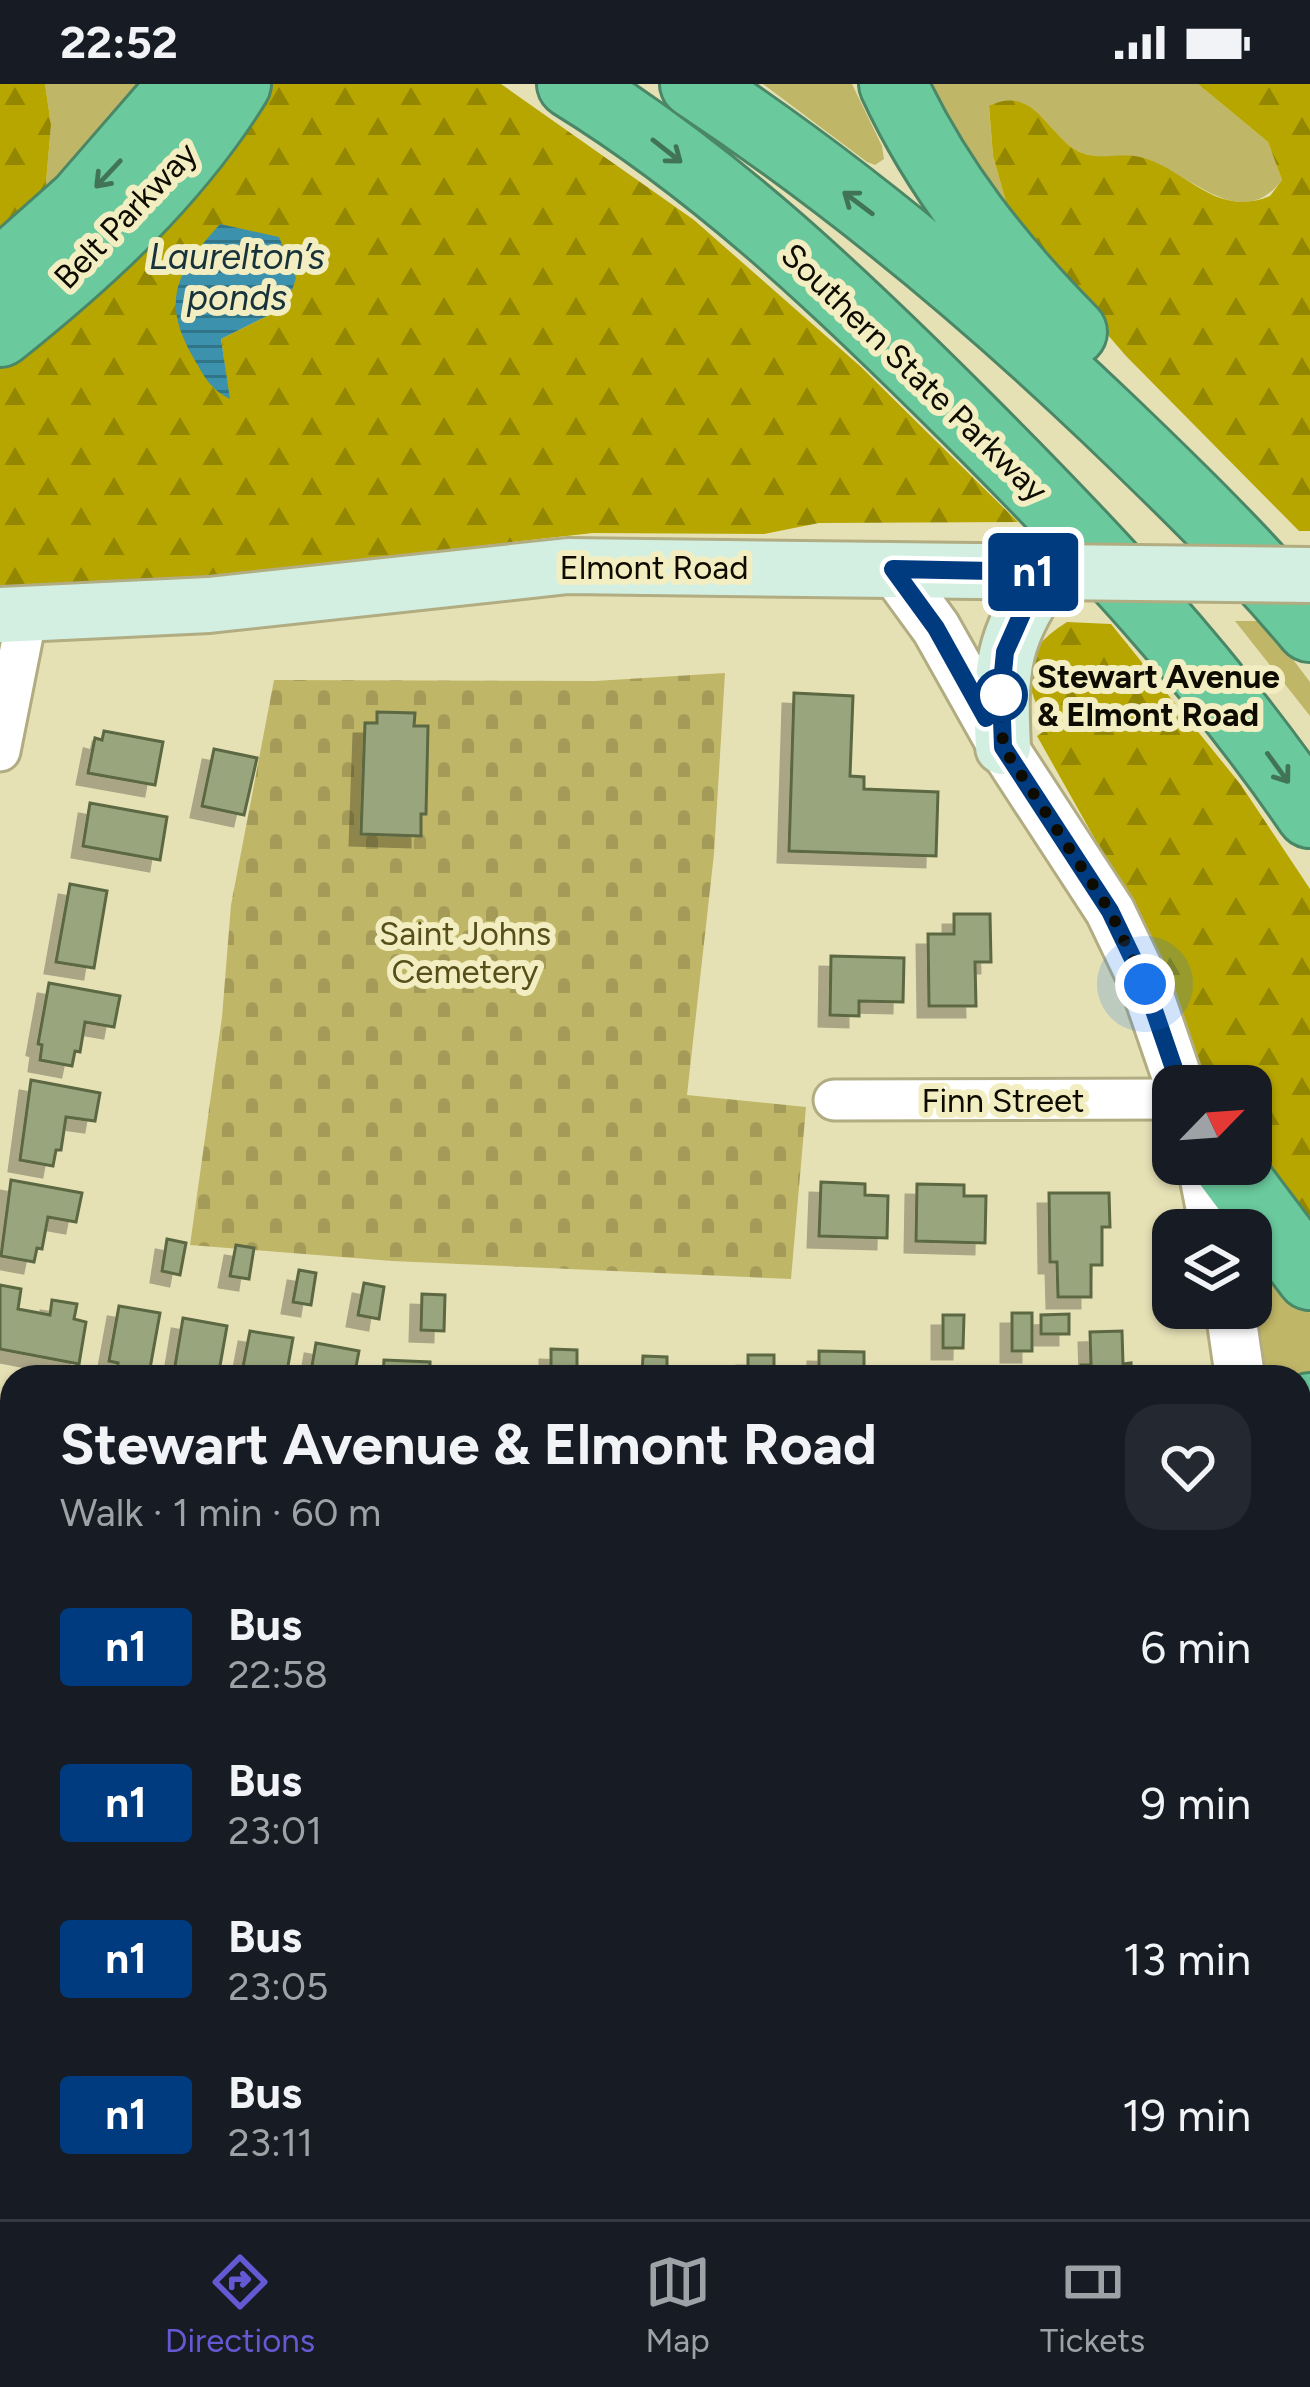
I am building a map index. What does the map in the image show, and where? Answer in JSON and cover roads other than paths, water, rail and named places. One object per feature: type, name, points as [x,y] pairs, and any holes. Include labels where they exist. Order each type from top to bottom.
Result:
[{"type":"highway","points":[[0,274],[82,202],[182,84]]},
{"type":"highway","name":"Belt Parkway","points":[[0,333],[101,248],[149,199],[237,84]]},
{"type":"highway","name":"Southern State Parkway","points":[[572,84],[635,125],[736,206],[890,340],[1160,618],[1244,721],[1310,814]]},
{"type":"highway","points":[[694,84],[897,232],[1006,324],[1219,526],[1310,628]]},
{"type":"highway","points":[[893,84],[951,188],[1023,280],[1310,571]]},
{"type":"highway","points":[[1242,1185],[1310,1276]]},
{"type":"main road","name":"Elmont Road","points":[[14,615],[209,605],[568,566],[893,569],[1025,581],[1310,571]]},
{"type":"main road","points":[[1003,747],[1005,652],[1025,581]]},
{"type":"street","points":[[893,569],[936,628],[1003,747],[1110,911],[1145,984],[1173,1065]]},
{"type":"street","points":[[0,751],[14,615]]},
{"type":"street","name":"Finn Street","points":[[834,1100],[1152,1099]]},
{"type":"street","points":[[1233,1329],[1238,1365]]},
{"type":"water","name":"Laurelton’s ponds","points":[[220,224],[279,237],[296,278],[287,306],[221,339],[230,399],[212,386],[193,357],[177,318],[176,301],[184,271]]},
{"type":"place","name":"Stewart Avenue & Elmont Road","points":[[1001,695]]},
{"type":"park label","name":"Saint Johns Cemetery","points":[[465,952]]}]
